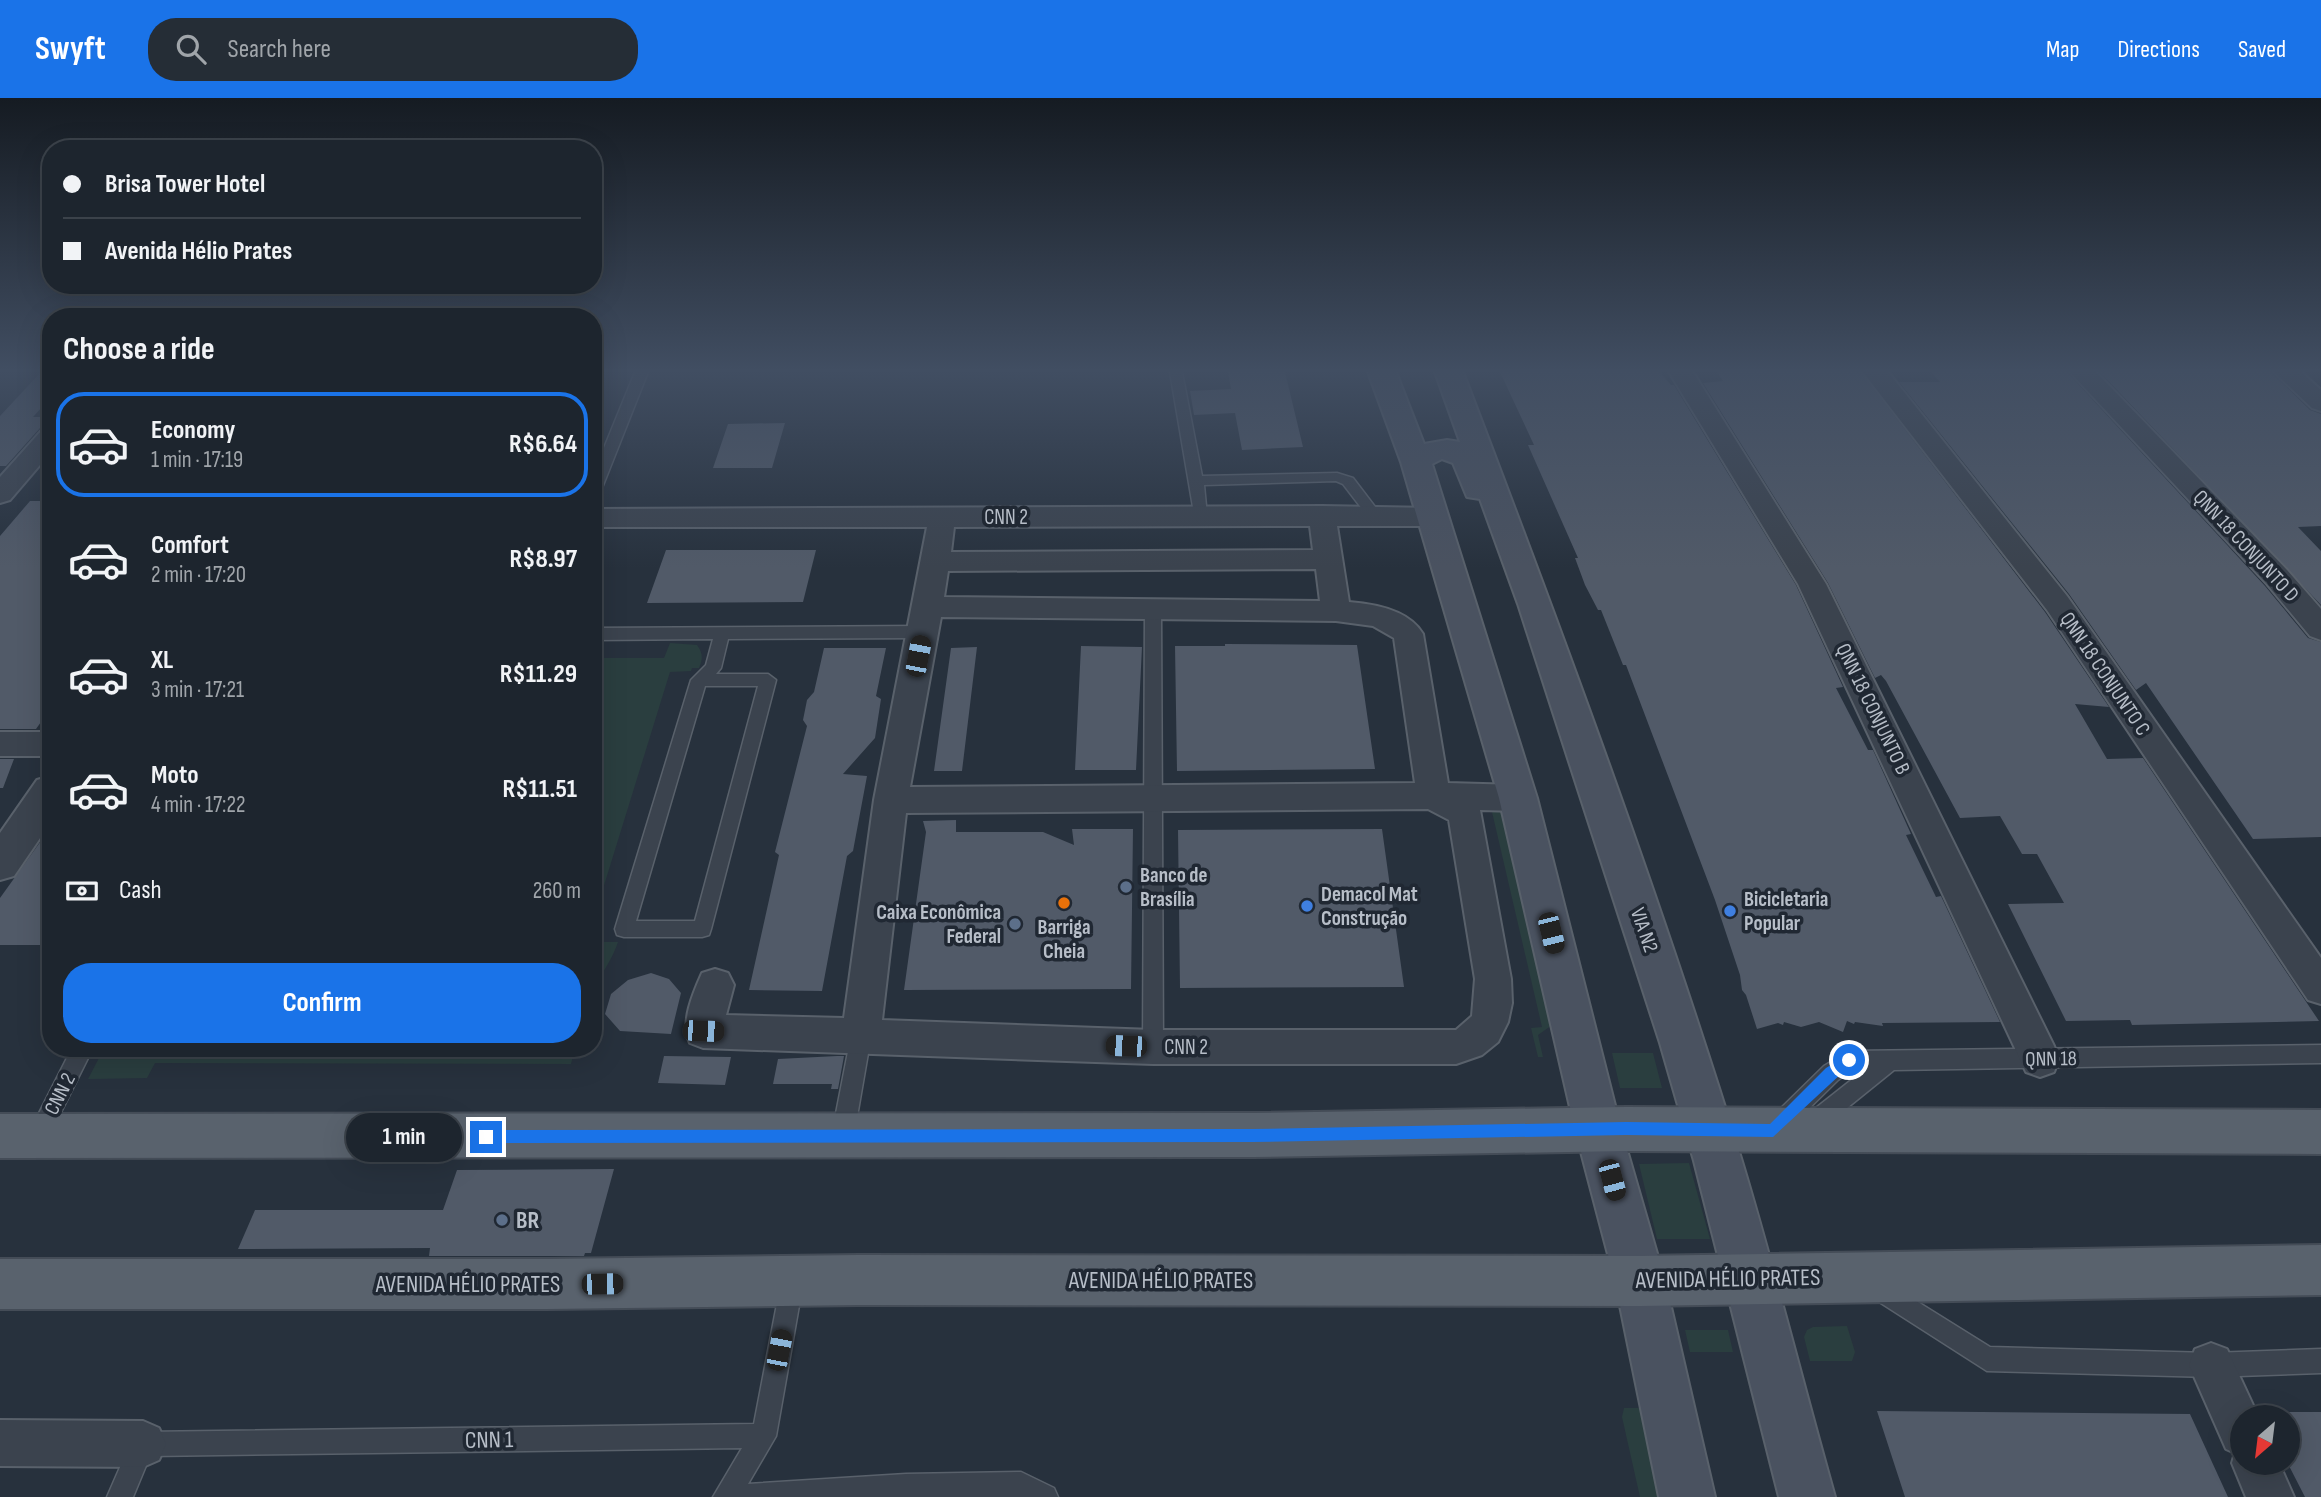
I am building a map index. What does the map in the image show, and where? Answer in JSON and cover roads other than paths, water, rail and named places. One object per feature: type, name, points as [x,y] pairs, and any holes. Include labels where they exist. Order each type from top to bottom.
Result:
[{"type":"main road","points":[[1407,437],[1518,798],[1598,1129],[1640,1281],[1687,1497]]},
{"type":"main road","name":"VIA N2","points":[[1474,437],[1535,604],[1709,1129],[1807,1497]]},
{"type":"main road","points":[[1416,462],[1426,453],[1441,450],[1454,452],[1465,458],[1502,553],[1535,604]]},
{"type":"main road","points":[[20,1135],[1252,1135],[1598,1129],[2321,1132]]},
{"type":"main road","name":"AVENIDA HÉLIO PRATES","points":[[0,1284],[1640,1281],[1750,1277],[2321,1270]]},
{"type":"street","name":"QNN 18 CONJUNTO B","points":[[1721,437],[1812,584],[2040,1059]]},
{"type":"street","name":"QNN 18 CONJUNTO C","points":[[1926,437],[2057,603],[2321,988]]},
{"type":"street","name":"QNN 18 CONJUNTO D","points":[[2144,437],[2277,577],[2321,629]]},
{"type":"street","points":[[0,494],[42,446]]},
{"type":"street","points":[[1322,515],[1336,611]]},
{"type":"street","name":"CNN 2","points":[[602,518],[1322,515],[1433,517]]},
{"type":"street","points":[[861,1036],[891,800],[926,620],[942,517]]},
{"type":"street","name":"CNN 2","points":[[935,562],[1329,559]]},
{"type":"street","points":[[926,620],[1153,609],[1362,612],[1389,619],[1408,634],[1433,796]]},
{"type":"street","points":[[0,744],[42,744]]},
{"type":"street","name":"CNN 2","points":[[891,800],[1433,796],[1518,798]]},
{"type":"street","name":"CNN 2","points":[[715,985],[703,1031],[1153,1047],[1456,1047],[1474,1042],[1486,1031],[1492,1019],[1494,1002],[1491,966],[1465,813],[1433,796]]},
{"type":"street","points":[[0,864],[42,803]]},
{"type":"street","points":[[2211,1365],[2230,1407]]},
{"type":"street","name":"CNN 1","points":[[0,1443],[143,1444]]},
{"type":"street","points":[[2260,1475],[2270,1497]]},
{"type":"lane","points":[[602,472],[616,437]]},
{"type":"lane","points":[[1188,437],[1200,516]]},
{"type":"lane","points":[[1196,481],[1337,477],[1348,481],[1374,515]]},
{"type":"lane","points":[[1153,609],[1153,1047]]},
{"type":"lane","points":[[602,634],[722,633],[926,620]]},
{"type":"lane","points":[[699,680],[768,680],[702,929],[624,929],[699,680],[713,668],[722,633]]},
{"type":"lane","points":[[843,1134],[861,1036]]},
{"type":"lane","name":"QNN 18","points":[[1788,1130],[1830,1073],[1849,1060],[2321,1055]]},
{"type":"lane","name":"CNN 2","points":[[20,1135],[78,1057]]},
{"type":"lane","points":[[1788,1130],[1890,1061]]},
{"type":"lane","points":[[1861,1276],[1987,1359],[2211,1365],[2321,1361]]},
{"type":"lane","points":[[726,1497],[764,1436],[792,1282]]},
{"type":"lane","name":"CNN 1","points":[[143,1444],[764,1436]]},
{"type":"lane","points":[[120,1497],[143,1444]]},
{"type":"lane","points":[[738,1497],[1021,1491],[1045,1497]]},
{"type":"place","name":"Banco de Brasília","points":[[1126,887]]},
{"type":"place","name":"Barriga Cheia","points":[[1064,903]]},
{"type":"place","name":"Demacol Mat Construção","points":[[1307,906]]},
{"type":"place","name":"Bicicletaria Popular","points":[[1730,911]]},
{"type":"place","name":"Caixa Econômica Federal","points":[[1015,924]]},
{"type":"place","name":"BR","points":[[502,1220]]}]
